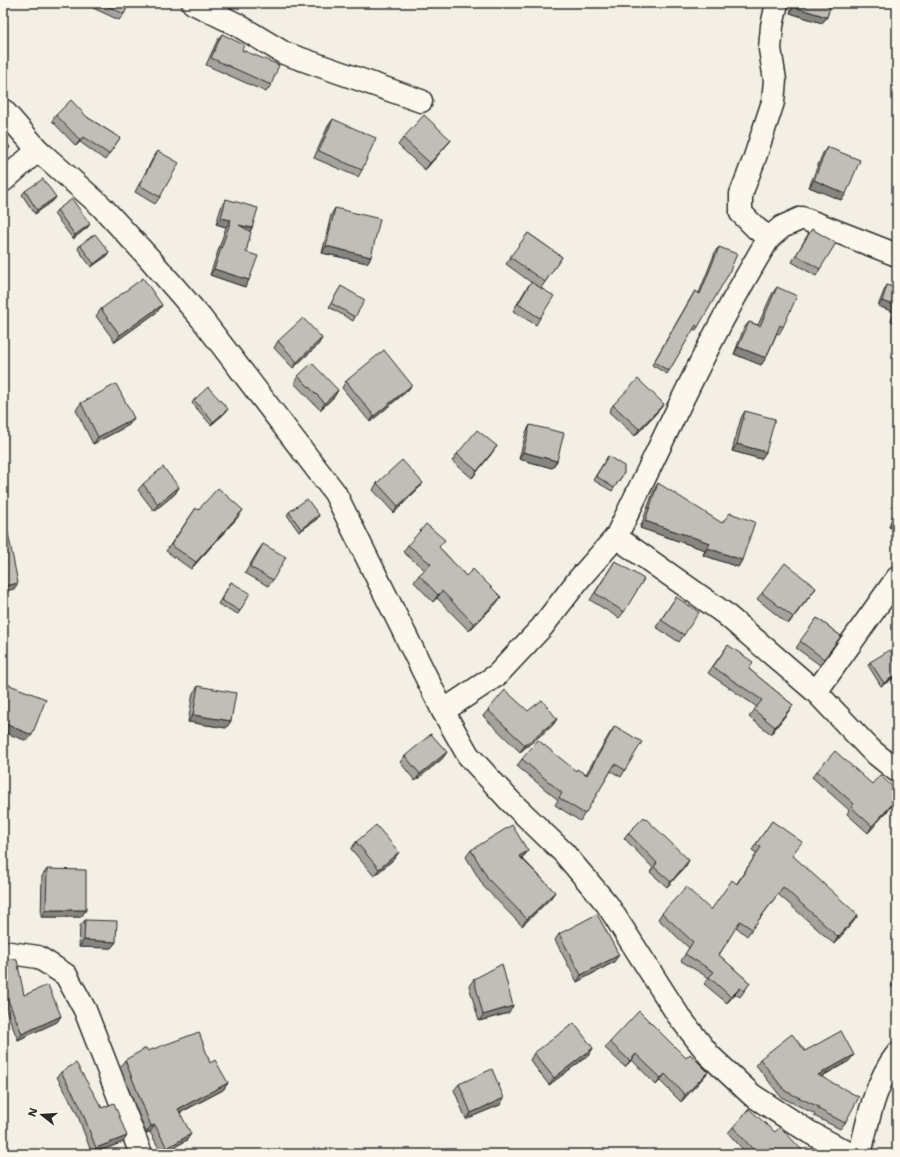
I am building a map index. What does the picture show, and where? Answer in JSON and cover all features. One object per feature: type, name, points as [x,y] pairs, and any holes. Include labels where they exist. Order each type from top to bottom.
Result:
[{"type":"street","points":[[193,3],[236,24],[284,53],[421,101]]},
{"type":"street","points":[[769,238],[757,229],[741,213],[741,194],[773,102],[775,80],[770,49],[772,26],[777,3]]},
{"type":"street","points":[[3,110],[38,150],[102,206],[201,318],[335,493],[443,711],[468,755],[510,801],[564,853],[607,904],[678,1015],[709,1055],[752,1095],[809,1132],[850,1154]]},
{"type":"street","points":[[3,181],[11,176],[38,150]]},
{"type":"street","points":[[443,711],[497,675],[542,627],[616,537],[703,359],[750,270],[769,238],[782,227],[802,218],[897,255]]},
{"type":"street","points":[[616,537],[724,613],[816,692],[871,750],[897,771]]},
{"type":"street","points":[[816,692],[897,578]]},
{"type":"street","points":[[3,952],[38,958],[66,975],[85,1010],[141,1154]]},
{"type":"street","points":[[860,1154],[873,1101],[891,1062],[897,1054]]},
{"type":"building","points":[[102,3],[129,3],[124,14]]},
{"type":"building","points":[[795,3],[831,3],[827,17],[794,7]]},
{"type":"building","points":[[222,34],[244,45],[242,50],[279,65],[271,85],[211,58]]},
{"type":"building","points":[[71,100],[87,117],[120,138],[109,154],[83,137],[80,140],[56,115]]},
{"type":"building","points":[[424,115],[451,140],[430,163],[403,138]]},
{"type":"building","points":[[333,119],[376,138],[362,170],[319,151]]},
{"type":"building","points":[[3,138],[10,147],[3,153]]},
{"type":"building","points":[[827,147],[860,160],[846,194],[814,180]]},
{"type":"building","points":[[158,151],[179,163],[160,197],[139,185]]},
{"type":"building","points":[[43,179],[56,197],[37,210],[25,191]]},
{"type":"building","points":[[72,199],[90,224],[75,235],[57,210]]},
{"type":"building","points":[[226,199],[258,208],[252,228],[239,225],[251,232],[246,252],[258,256],[249,280],[214,269],[231,220],[221,218]]},
{"type":"building","points":[[335,208],[380,219],[371,257],[326,246]]},
{"type":"building","points":[[812,229],[836,243],[820,269],[796,255]]},
{"type":"building","points":[[528,233],[562,257],[545,282],[510,257]]},
{"type":"building","points":[[95,234],[109,252],[94,264],[80,245]]},
{"type":"building","points":[[719,247],[737,254],[728,275],[698,327],[696,325],[669,371],[654,362],[695,291],[700,294]]},
{"type":"building","points":[[143,278],[162,305],[120,335],[101,309]]},
{"type":"building","points":[[531,282],[554,296],[540,318],[518,304]]},
{"type":"building","points":[[887,285],[897,289],[897,306],[882,301]]},
{"type":"building","points":[[341,286],[365,300],[355,317],[331,303]]},
{"type":"building","points":[[777,287],[797,296],[783,327],[780,325],[766,358],[738,347],[749,322],[760,326]]},
{"type":"building","points":[[303,318],[322,338],[297,362],[278,341]]},
{"type":"building","points":[[384,350],[412,385],[374,416],[346,381]]},
{"type":"building","points":[[312,363],[338,390],[325,403],[298,376]]},
{"type":"building","points":[[638,379],[664,404],[639,429],[613,405]]},
{"type":"building","points":[[116,384],[134,418],[98,437],[81,403]]},
{"type":"building","points":[[208,387],[228,409],[213,422],[194,400]]},
{"type":"building","points":[[745,411],[775,419],[766,452],[737,444]]},
{"type":"building","points":[[530,425],[564,433],[557,461],[523,452]]},
{"type":"building","points":[[477,430],[497,446],[477,471],[457,454]]},
{"type":"building","points":[[608,456],[624,466],[624,473],[614,488],[596,476]]},
{"type":"building","points":[[402,460],[423,483],[398,506],[377,483]]},
{"type":"building","points":[[163,467],[179,487],[158,504],[143,484]]},
{"type":"building","points":[[658,483],[722,523],[730,513],[755,522],[742,560],[708,548],[710,543],[645,521]]},
{"type":"building","points":[[218,488],[243,510],[196,562],[171,545],[196,508],[198,510]]},
{"type":"building","points":[[307,499],[319,515],[301,529],[289,512]]},
{"type":"building","points":[[3,508],[18,583],[6,586],[5,581],[4,643],[3,643]]},
{"type":"building","points":[[897,509],[897,522],[893,520]]},
{"type":"building","points":[[426,524],[445,540],[439,547],[466,576],[473,569],[501,597],[474,624],[442,591],[438,595],[419,575],[431,564],[408,545]]},
{"type":"building","points":[[263,544],[286,557],[273,580],[250,567]]},
{"type":"building","points":[[615,561],[644,579],[624,612],[595,593]]},
{"type":"building","points":[[785,563],[816,588],[793,617],[762,593]]},
{"type":"building","points":[[231,582],[250,593],[240,611],[221,600]]},
{"type":"building","points":[[676,597],[699,612],[684,635],[661,620]]},
{"type":"building","points":[[817,618],[841,636],[824,659],[800,641]]},
{"type":"building","points":[[728,645],[753,662],[749,669],[793,705],[775,727],[754,710],[762,700],[713,667]]},
{"type":"building","points":[[890,650],[897,661],[897,674],[884,683],[870,662]]},
{"type":"building","points":[[7,684],[46,699],[32,735],[3,723],[3,693]]},
{"type":"building","points":[[198,686],[236,693],[231,721],[193,715]]},
{"type":"building","points":[[505,690],[528,711],[542,700],[557,719],[525,745],[488,710]]},
{"type":"building","points":[[615,726],[642,742],[625,770],[615,764],[585,814],[559,798],[562,793],[522,759],[538,740],[576,771],[577,769],[587,775]]},
{"type":"building","points":[[431,734],[447,752],[420,774],[405,756]]},
{"type":"building","points":[[835,751],[872,784],[880,775],[897,791],[897,799],[872,826],[851,807],[854,804],[817,771]]},
{"type":"building","points":[[644,817],[689,860],[671,882],[654,867],[657,863],[628,833]]},
{"type":"building","points":[[772,821],[802,842],[792,855],[858,915],[838,937],[783,887],[752,929],[740,921],[719,955],[750,983],[744,991],[740,988],[731,997],[709,977],[714,972],[685,954],[693,942],[662,913],[686,887],[711,910],[732,880],[737,884],[761,847],[756,844]]},
{"type":"building","points":[[376,825],[399,852],[379,869],[356,842]]},
{"type":"building","points":[[512,825],[528,851],[519,856],[555,892],[527,919],[489,880],[471,850]]},
{"type":"building","points":[[47,869],[86,870],[86,910],[46,910]]},
{"type":"building","points":[[597,914],[619,955],[581,975],[559,934]]},
{"type":"building","points":[[85,920],[117,921],[116,942],[84,940]]},
{"type":"building","points":[[3,957],[17,960],[24,995],[48,985],[61,1016],[22,1034],[3,988]]},
{"type":"building","points":[[502,964],[513,1006],[483,1015],[474,979]]},
{"type":"building","points":[[639,1011],[686,1058],[690,1054],[708,1072],[685,1095],[665,1074],[661,1078],[636,1054],[630,1061],[610,1042]]},
{"type":"building","points":[[574,1023],[593,1048],[554,1078],[534,1053]]},
{"type":"building","points":[[841,1031],[854,1055],[818,1075],[859,1097],[845,1123],[818,1109],[819,1107],[785,1091],[760,1059],[792,1034],[805,1051]]},
{"type":"building","points":[[199,1032],[210,1063],[215,1060],[228,1083],[178,1109],[191,1134],[167,1148],[155,1125],[151,1126],[125,1060],[146,1048],[148,1051]]},
{"type":"building","points":[[76,1063],[102,1108],[114,1103],[127,1136],[96,1148],[80,1106],[61,1072]]},
{"type":"building","points":[[492,1069],[504,1098],[471,1113],[459,1084]]},
{"type":"building","points":[[749,1109],[775,1132],[780,1127],[804,1152],[801,1154],[757,1154],[733,1127]]}]
